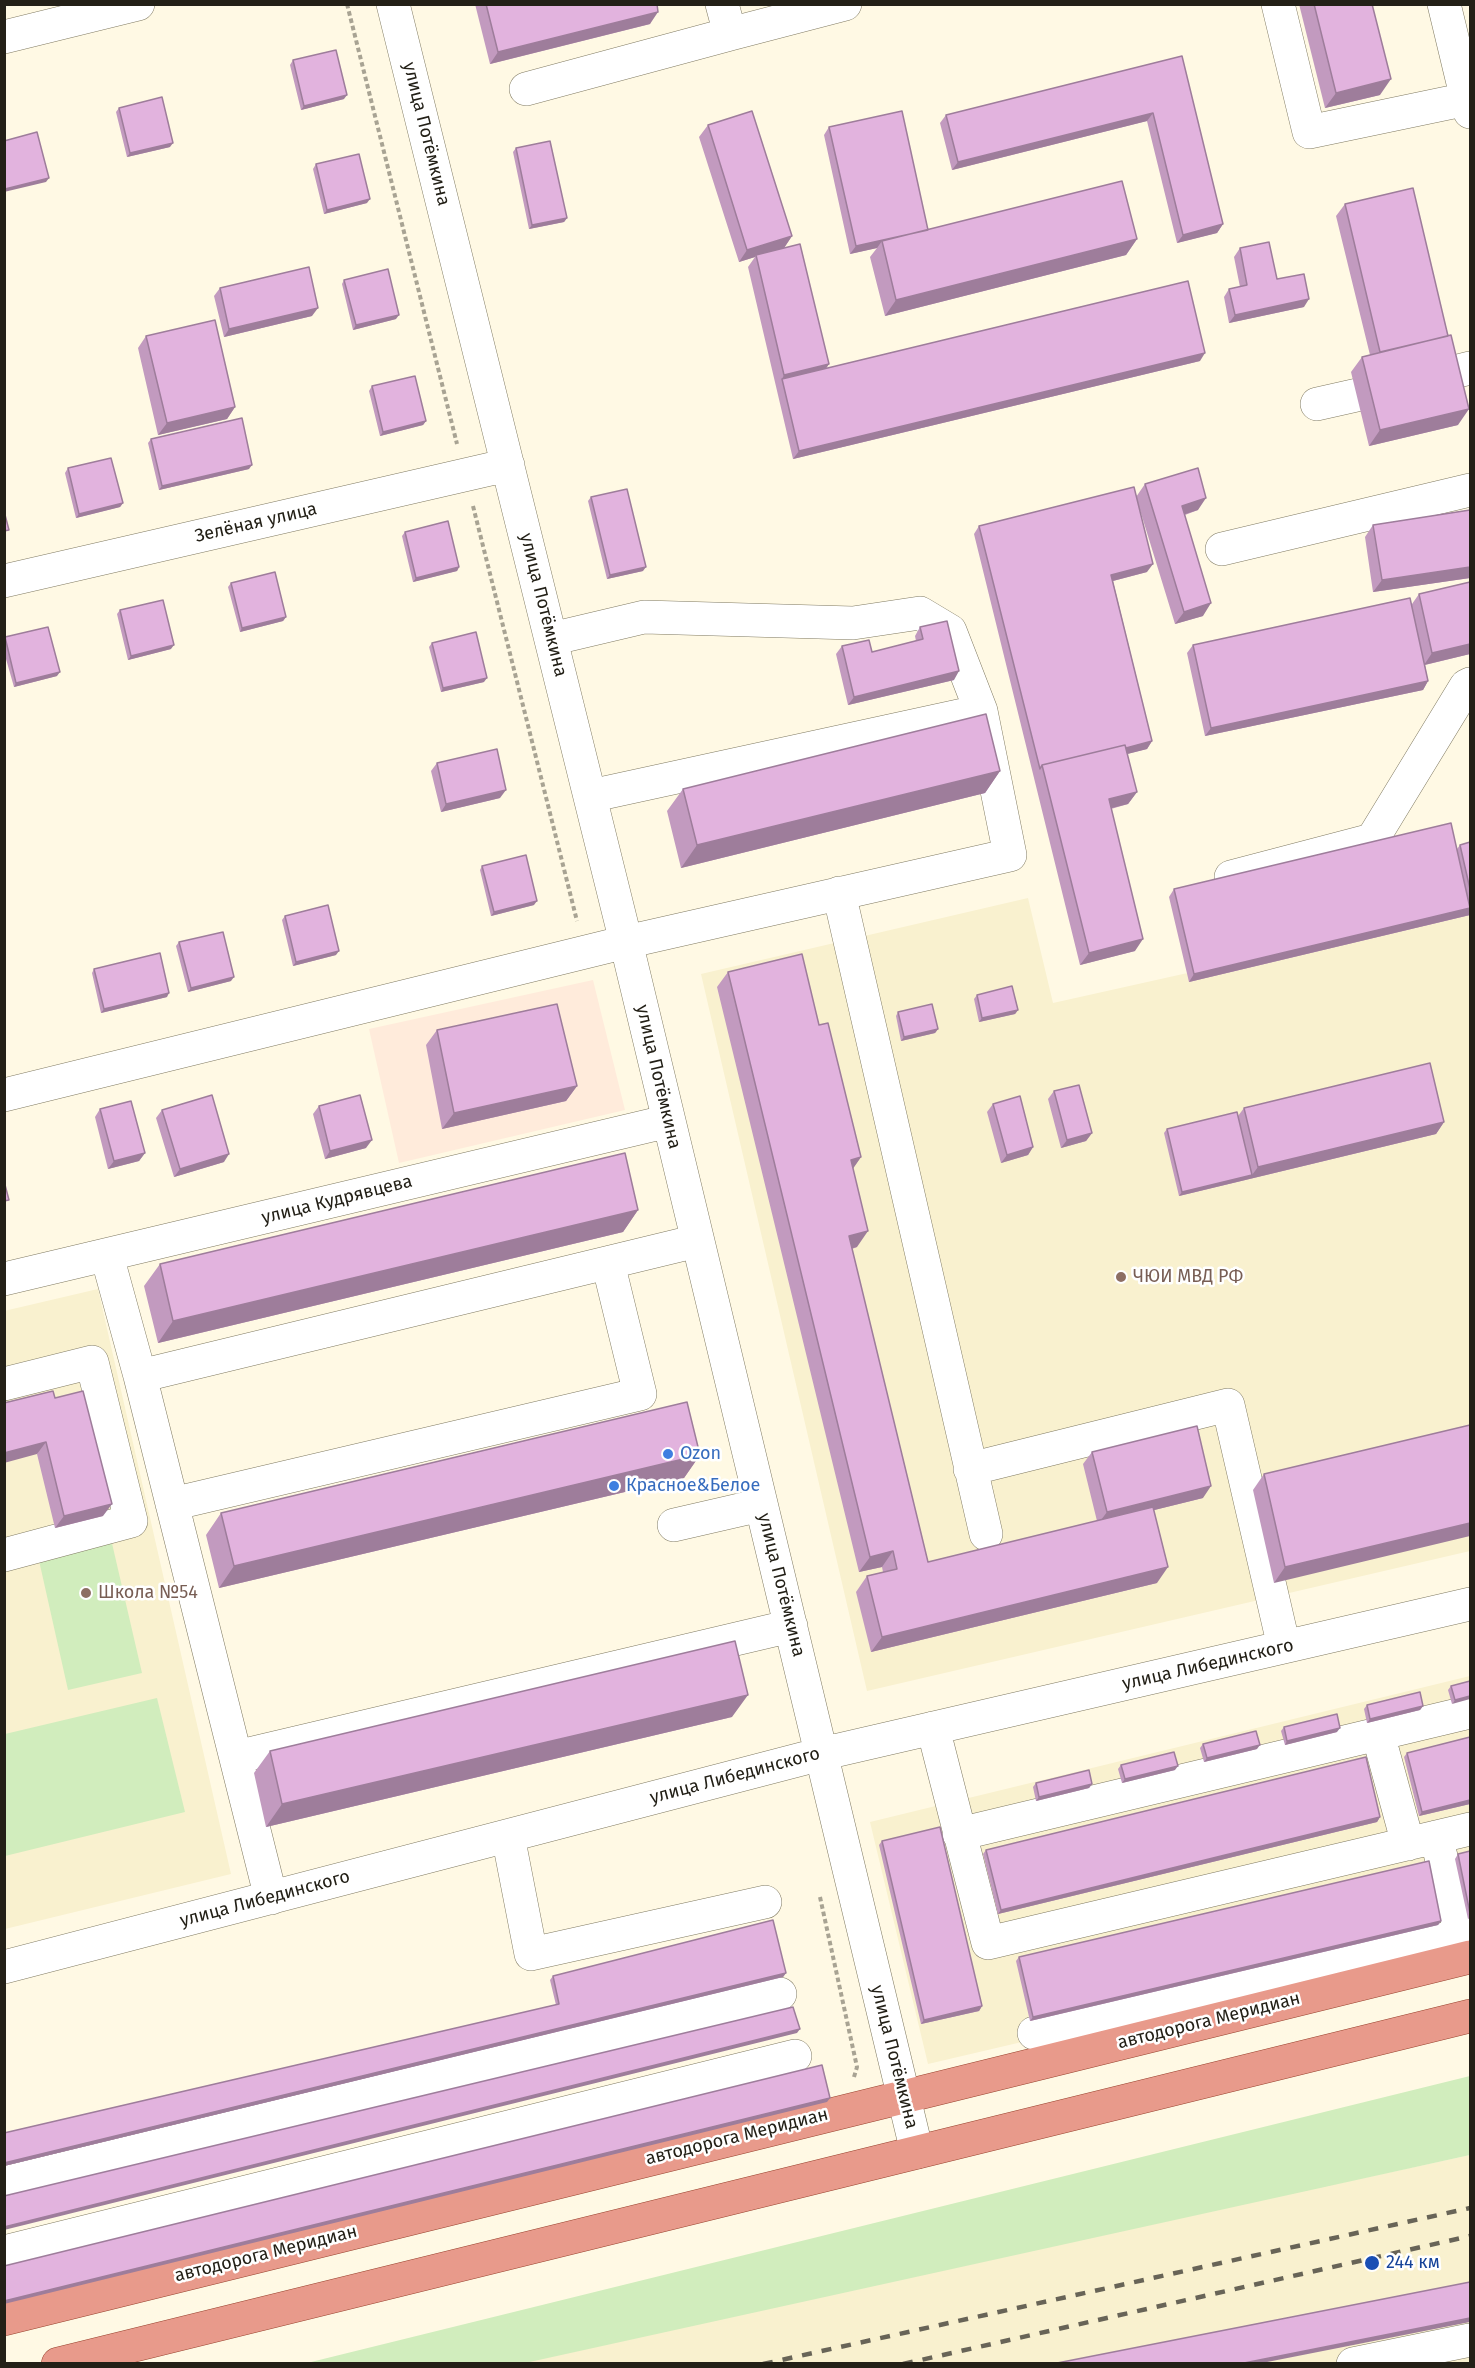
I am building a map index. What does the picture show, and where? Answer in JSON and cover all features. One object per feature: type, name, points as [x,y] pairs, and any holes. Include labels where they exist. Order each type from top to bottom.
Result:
[{"type":"main road","name":"автодорога Меридиан","points":[[4,2319],[904,2097],[1467,1942]]},
{"type":"main road","points":[[58,2364],[1470,2016]]},
{"type":"street","points":[[4,37],[138,4]]},
{"type":"street","name":"улица Потёмкина","points":[[393,4],[626,942],[917,2152]]},
{"type":"street","points":[[526,89],[726,19],[845,4]]},
{"type":"street","points":[[1278,4],[1309,132],[1469,105],[1444,4]]},
{"type":"street","points":[[1317,404],[1357,395]]},
{"type":"street","name":"Зелёная улица","points":[[4,581],[508,465]]},
{"type":"street","points":[[1222,549],[1470,490]]},
{"type":"street","points":[[4,1095],[626,942],[1010,855],[981,711],[950,632],[920,614],[853,623],[644,617],[551,639]]},
{"type":"street","points":[[1198,885],[1372,840],[1470,684]]},
{"type":"street","points":[[590,796],[981,711]]},
{"type":"street","points":[[839,894],[986,1534]]},
{"type":"street","name":"улица Кудрявцева","points":[[4,1278],[106,1256],[669,1121]]},
{"type":"street","points":[[140,1376],[697,1241]]},
{"type":"street","points":[[106,1256],[140,1376],[271,1898]]},
{"type":"street","points":[[172,1504],[640,1394],[608,1263]]},
{"type":"street","points":[[4,1384],[92,1362],[131,1521],[4,1555]]},
{"type":"street","points":[[970,1469],[1228,1405],[1284,1647]]},
{"type":"street","points":[[674,1525],[761,1505]]},
{"type":"street","name":"улица Либединского","points":[[4,1967],[821,1754],[1470,1604]]},
{"type":"street","points":[[236,1757],[791,1626]]},
{"type":"street","points":[[959,1834],[1470,1712]]},
{"type":"street","points":[[933,1728],[988,1943],[1470,1829]]},
{"type":"street","points":[[1034,2033],[1467,1942],[1378,1734]]},
{"type":"street","points":[[508,1836],[531,1954],[765,1902]]},
{"type":"street","points":[[4,2183],[780,1994]]},
{"type":"street","points":[[4,2252],[795,2056]]},
{"type":"street","points":[[1353,2364],[1470,2340]]},
{"type":"path","points":[[347,4],[579,925],[590,951]]},
{"type":"path","points":[[819,1893],[857,2067],[852,2086]]},
{"type":"shaded area","name":"ЧЮИ МВД РФ","points":[[1028,898],[1053,1003],[1470,910],[1470,1551],[867,1691],[701,974]]},
{"type":"shaded area","points":[[593,980],[625,1110],[399,1163],[369,1029]]},
{"type":"shaded area","name":"Школа №54","points":[[98,1289],[231,1874],[5,1929],[4,1311]]},
{"type":"shaded area","points":[[1470,1676],[1470,1937],[928,2064],[870,1822]]},
{"type":"shaded area","points":[[1470,2155],[1470,2363],[501,2364],[1154,2223]]},
{"type":"green space","points":[[111,1539],[142,1673],[68,1690],[38,1556]]},
{"type":"green space","points":[[157,1698],[185,1812],[5,1856],[5,1734]]},
{"type":"green space","points":[[1470,2076],[1470,2155],[525,2363],[307,2363]]},
{"type":"building","points":[[486,4],[657,4],[658,12],[498,52]]},
{"type":"building","points":[[1314,4],[1372,4],[1391,79],[1336,93]]},
{"type":"building","points":[[336,50],[347,95],[304,106],[293,60]]},
{"type":"building","points":[[1182,56],[1223,224],[1183,235],[1153,113],[958,162],[946,115]]},
{"type":"building","points":[[162,97],[173,143],[130,153],[119,108]]},
{"type":"building","points":[[752,111],[792,236],[747,250],[708,125]]},
{"type":"building","points":[[902,111],[928,230],[856,246],[829,127]]},
{"type":"building","points":[[37,132],[49,178],[5,189],[4,141]]},
{"type":"building","points":[[550,141],[567,218],[532,225],[516,148]]},
{"type":"building","points":[[359,154],[370,199],[327,210],[316,164]]},
{"type":"building","points":[[1122,181],[1137,239],[896,300],[882,241]]},
{"type":"building","points":[[1413,188],[1448,336],[1380,352],[1345,204]]},
{"type":"building","points":[[1269,242],[1277,279],[1304,274],[1309,299],[1235,315],[1229,289],[1247,285],[1240,248]]},
{"type":"building","points":[[800,244],[829,364],[784,375],[756,255]]},
{"type":"building","points":[[309,267],[318,308],[229,329],[220,288]]},
{"type":"building","points":[[388,269],[399,315],[356,325],[344,280]]},
{"type":"building","points":[[1188,281],[1205,353],[799,451],[782,379]]},
{"type":"building","points":[[215,320],[235,407],[167,423],[146,336]]},
{"type":"building","points":[[1451,335],[1469,409],[1380,430],[1362,357]]},
{"type":"building","points":[[415,376],[426,421],[383,432],[372,386]]},
{"type":"building","points":[[242,418],[252,465],[162,486],[151,439]]},
{"type":"building","points":[[111,458],[123,503],[79,514],[68,468]]},
{"type":"building","points":[[1198,468],[1206,498],[1182,506],[1211,603],[1184,612],[1145,484]]},
{"type":"building","points":[[1134,487],[1153,564],[1111,575],[1152,741],[1126,748],[1125,745],[1042,765],[1040,769],[979,526]]},
{"type":"building","points":[[627,489],[646,567],[610,575],[591,497]]},
{"type":"building","points":[[1470,510],[1470,567],[1382,580],[1373,525]]},
{"type":"building","points":[[4,511],[9,530],[4,531]]},
{"type":"building","points":[[448,521],[459,567],[416,578],[405,532]]},
{"type":"building","points":[[275,572],[286,617],[242,628],[231,583]]},
{"type":"building","points":[[1470,582],[1470,644],[1432,653],[1419,594]]},
{"type":"building","points":[[1410,598],[1428,681],[1211,728],[1193,645]]},
{"type":"building","points":[[163,600],[174,645],[131,656],[120,610]]},
{"type":"building","points":[[947,621],[959,671],[854,697],[842,646],[869,640],[872,652],[923,639],[920,627]]},
{"type":"building","points":[[48,627],[60,672],[16,683],[5,637]]},
{"type":"building","points":[[476,632],[487,678],[443,688],[432,643]]},
{"type":"building","points":[[986,714],[1000,771],[697,845],[683,789]]},
{"type":"building","points":[[1125,745],[1137,792],[1109,799],[1143,939],[1089,953],[1042,765]]},
{"type":"building","points":[[497,749],[506,790],[446,804],[437,763]]},
{"type":"building","points":[[1451,823],[1470,908],[1194,974],[1174,889]]},
{"type":"building","points":[[1470,842],[1470,889],[1460,845]]},
{"type":"building","points":[[526,855],[537,901],[494,912],[482,866]]},
{"type":"building","points":[[328,905],[339,951],[296,962],[285,916]]},
{"type":"building","points":[[223,932],[234,977],[191,988],[179,942]]},
{"type":"building","points":[[160,953],[169,993],[104,1009],[94,969]]},
{"type":"building","points":[[802,954],[819,1025],[828,1023],[861,1157],[851,1160],[868,1231],[849,1236],[928,1562],[1153,1507],[1168,1567],[882,1637],[867,1576],[897,1569],[893,1551],[870,1557],[728,972]]},
{"type":"building","points":[[1012,986],[1018,1010],[982,1018],[977,995]]},
{"type":"building","points":[[557,1004],[577,1086],[454,1113],[437,1030]]},
{"type":"building","points":[[932,1004],[938,1029],[904,1037],[898,1012]]},
{"type":"building","points":[[1430,1063],[1444,1122],[1258,1167],[1244,1108]]},
{"type":"building","points":[[1079,1085],[1092,1133],[1067,1140],[1054,1091]]},
{"type":"building","points":[[212,1095],[229,1154],[180,1169],[162,1110]]},
{"type":"building","points":[[360,1095],[372,1140],[330,1151],[319,1106]]},
{"type":"building","points":[[1020,1096],[1033,1147],[1007,1155],[993,1104]]},
{"type":"building","points":[[131,1101],[145,1153],[114,1161],[100,1109]]},
{"type":"building","points":[[1237,1112],[1252,1175],[1182,1192],[1167,1129]]},
{"type":"building","points":[[625,1153],[638,1210],[173,1321],[160,1264]]},
{"type":"building","points":[[4,1181],[9,1200],[4,1201]]},
{"type":"building","points":[[53,1391],[55,1398],[83,1391],[112,1504],[64,1516],[46,1442],[4,1453],[4,1403]]},
{"type":"building","points":[[687,1402],[700,1455],[234,1566],[221,1513]]},
{"type":"building","points":[[1470,1425],[1470,1523],[1285,1567],[1264,1474]]},
{"type":"building","points":[[1197,1426],[1211,1486],[1107,1512],[1092,1452]]},
{"type":"building","points":[[735,1641],[748,1695],[282,1804],[270,1751]]},
{"type":"building","points":[[1470,1681],[1470,1696],[1455,1700],[1451,1686]]},
{"type":"building","points":[[1420,1692],[1423,1706],[1370,1719],[1367,1705]]},
{"type":"building","points":[[1337,1714],[1340,1728],[1287,1741],[1284,1727]]},
{"type":"building","points":[[1256,1731],[1260,1745],[1207,1758],[1203,1744]]},
{"type":"building","points":[[1470,1737],[1470,1800],[1422,1812],[1407,1753]]},
{"type":"building","points":[[1174,1752],[1178,1766],[1125,1779],[1121,1765]]},
{"type":"building","points":[[1366,1757],[1380,1817],[1001,1910],[986,1850]]},
{"type":"building","points":[[1089,1770],[1092,1784],[1039,1797],[1036,1783]]},
{"type":"building","points":[[940,1827],[982,2006],[924,2020],[882,1841]]},
{"type":"building","points":[[1470,1851],[1470,1913],[1458,1854]]},
{"type":"building","points":[[1429,1861],[1441,1921],[1033,2017],[1019,1957]]},
{"type":"building","points":[[773,1920],[786,1973],[4,2163],[4,2133],[559,2004],[553,1976]]},
{"type":"building","points":[[793,2007],[800,2029],[4,2227],[4,2196]]},
{"type":"building","points":[[822,2065],[830,2098],[4,2301],[4,2266]]},
{"type":"building","points":[[1470,2282],[1470,2318],[1239,2364],[1052,2364]]},
{"type":"railway","points":[[763,2364],[1470,2208]]},
{"type":"railway","points":[[903,2364],[1470,2236]]},
{"type":"place","name":"ЧЮИ МВД РФ","points":[[1121,1277]]},
{"type":"place","name":"Ozon","points":[[668,1454]]},
{"type":"place","name":"Красное&Белое","points":[[614,1486]]},
{"type":"place","name":"Школа №54","points":[[86,1593]]},
{"type":"place","name":"244 км","points":[[1372,2263]]}]
